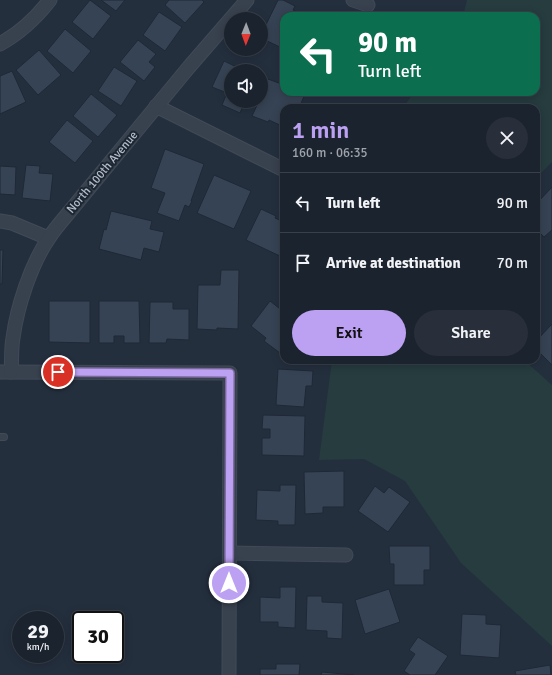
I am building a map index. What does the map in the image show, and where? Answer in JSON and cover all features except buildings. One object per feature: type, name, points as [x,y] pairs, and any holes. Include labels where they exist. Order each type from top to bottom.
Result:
[{"type":"street","points":[[0,44],[28,24],[50,0]]},
{"type":"street","name":"North 100th Avenue","points":[[6,372],[18,312],[26,286],[36,261],[48,238],[156,106],[247,0]]},
{"type":"street","points":[[353,0],[368,5]]},
{"type":"street","points":[[156,106],[280,168]]},
{"type":"street","points":[[0,221],[12,223],[48,238]]},
{"type":"street","points":[[6,372],[230,373],[229,675]]},
{"type":"street","points":[[230,553],[346,555]]},
{"type":"green space","points":[[467,0],[552,0],[552,162],[540,174],[540,104],[406,104],[411,96],[540,96],[540,12],[464,12]]},
{"type":"green space","points":[[331,364],[528,364],[552,385],[552,646],[461,563],[405,481],[364,459],[319,460]]},
{"type":"route","points":[[58,372],[230,373],[229,583]]}]
